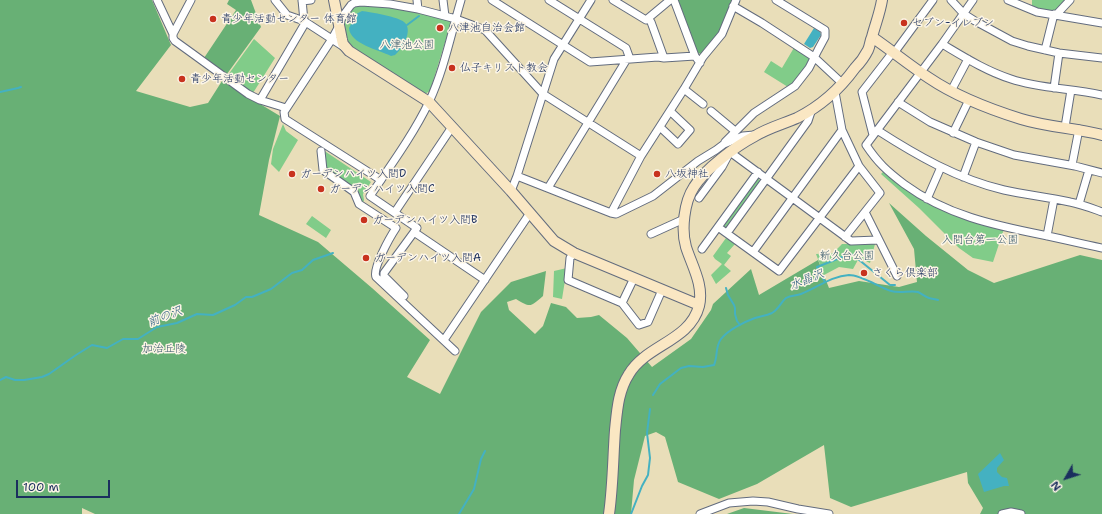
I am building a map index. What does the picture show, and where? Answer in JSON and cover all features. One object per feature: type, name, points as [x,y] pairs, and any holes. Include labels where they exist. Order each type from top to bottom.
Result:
[{"type":"street","points":[[157,0],[173,34],[173,38],[176,41],[248,94],[260,100],[286,108]]},
{"type":"street","points":[[173,34],[191,0]]},
{"type":"street","points":[[276,0],[287,15],[304,21],[332,38],[349,51],[429,102],[511,191],[554,241],[574,254],[699,305]]},
{"type":"street","points":[[260,100],[304,26],[302,0],[311,0]]},
{"type":"street","points":[[334,0],[343,44],[349,51]]},
{"type":"street","points":[[417,0],[418,9]]},
{"type":"street","points":[[443,0],[445,16]]},
{"type":"street","points":[[404,296],[384,276],[384,273],[417,228],[370,196],[411,134],[429,102],[441,69],[461,0]]},
{"type":"street","points":[[492,0],[590,62],[694,56]]},
{"type":"street","points":[[548,188],[628,59],[626,48],[549,0]]},
{"type":"street","points":[[511,191],[554,59],[591,0]]},
{"type":"street","points":[[614,0],[646,20],[670,0]]},
{"type":"street","points":[[674,0],[694,56],[700,63]]},
{"type":"street","points":[[699,198],[722,167],[727,148],[725,141],[754,113],[795,86],[809,68],[825,37],[825,30],[776,0]]},
{"type":"street","points":[[517,176],[611,214],[616,214],[653,196],[698,161],[716,150],[727,148],[797,118],[829,98],[862,60],[868,50],[882,0]]},
{"type":"street","points":[[933,0],[862,92],[875,133],[941,167],[1003,190],[1079,204],[1102,212]]},
{"type":"street","points":[[951,0],[964,14],[1012,41],[1059,53],[1102,58]]},
{"type":"street","points":[[974,0],[866,145],[875,158],[891,173],[917,193],[955,212],[1004,227],[1102,248]]},
{"type":"street","points":[[1008,0],[1037,12],[1102,23]]},
{"type":"street","points":[[1045,50],[1055,14],[1070,0]]},
{"type":"street","points":[[381,180],[284,118],[286,108],[332,38],[342,17],[351,5],[361,1],[390,2],[456,19],[485,30],[543,94],[641,156]]},
{"type":"street","points":[[611,214],[641,156],[703,57],[722,34],[734,3],[762,23],[814,56],[842,84]]},
{"type":"street","points":[[651,22],[664,58]]},
{"type":"street","points":[[872,37],[929,79],[969,100],[1022,119],[1079,129],[1102,135]]},
{"type":"street","points":[[942,44],[968,60],[1011,79],[1054,88],[1102,95]]},
{"type":"street","points":[[1054,88],[1059,53]]},
{"type":"street","points":[[951,91],[968,60]]},
{"type":"street","points":[[684,88],[703,104]]},
{"type":"street","points":[[1065,127],[1071,90]]},
{"type":"street","points":[[835,92],[842,130],[859,166],[880,194],[846,237]]},
{"type":"street","points":[[953,133],[969,100]]},
{"type":"street","points":[[898,102],[930,122],[976,142],[1014,155],[1072,165],[1102,173]]},
{"type":"street","points":[[727,234],[808,121],[812,109]]},
{"type":"street","points":[[660,127],[678,144],[690,130],[670,111]]},
{"type":"street","points":[[711,111],[735,131]]},
{"type":"street","points":[[394,212],[452,127]]},
{"type":"street","points":[[1072,165],[1079,129]]},
{"type":"street","points":[[753,252],[842,130]]},
{"type":"street","points":[[963,176],[976,142]]},
{"type":"street","points":[[727,148],[851,241],[878,240]]},
{"type":"street","points":[[609,514],[616,412],[621,391],[624,382],[633,368],[641,360],[674,338],[689,325],[693,319],[699,305],[700,294],[698,277],[685,243],[684,219],[689,197],[694,186],[727,148]]},
{"type":"street","points":[[321,151],[323,170],[354,192],[359,204],[396,228],[386,245],[374,275],[455,352]]},
{"type":"street","points":[[718,227],[779,271],[859,166]]},
{"type":"street","points":[[927,199],[941,167]]},
{"type":"street","points":[[1079,204],[1089,170]]},
{"type":"street","points":[[702,248],[758,172]]},
{"type":"street","points":[[1047,236],[1054,199]]},
{"type":"street","points":[[865,212],[897,276]]},
{"type":"street","points":[[444,340],[530,214]]},
{"type":"street","points":[[651,234],[684,219]]},
{"type":"street","points":[[414,232],[485,280]]},
{"type":"street","points":[[574,254],[570,258],[568,280],[622,303],[640,325],[648,322],[662,290]]},
{"type":"street","points":[[622,303],[634,278]]},
{"type":"street","points":[[700,514],[729,503],[753,501],[768,502],[829,514]]},
{"type":"street","points":[[1002,514],[1011,512],[1021,514]]},
{"type":"green space","name":"加治丘陵","points":[[0,0],[152,0],[171,45],[136,91],[190,107],[208,103],[222,81],[280,116],[269,160],[259,215],[318,242],[430,340],[407,377],[440,394],[481,312],[511,282],[546,271],[543,296],[533,304],[528,305],[516,299],[507,302],[509,310],[535,334],[543,326],[551,303],[566,307],[577,318],[599,315],[627,338],[652,367],[691,339],[711,310],[713,304],[751,269],[759,295],[818,260],[829,288],[859,281],[899,287],[917,282],[914,249],[889,203],[926,236],[968,270],[994,283],[1080,255],[1102,260],[1102,514],[980,514],[983,508],[968,483],[967,472],[851,507],[830,498],[824,445],[757,484],[719,499],[678,482],[665,437],[656,432],[645,436],[634,480],[631,514],[95,514],[82,508],[82,514],[0,514]]},
{"type":"green space","points":[[229,0],[251,0],[261,27],[227,74],[204,58],[236,10],[227,4]]},
{"type":"green space","points":[[678,0],[733,0],[719,34],[702,54],[697,53]]},
{"type":"green space","points":[[1032,0],[1067,0],[1057,11],[1047,12],[1032,7]]},
{"type":"green space","name":"八津池公園","points":[[358,5],[403,8],[449,20],[451,23],[430,91],[423,95],[352,49],[347,42],[343,23],[351,10]]},
{"type":"green space","points":[[254,39],[275,58],[253,93],[228,75]]},
{"type":"green space","points":[[795,46],[809,55],[810,60],[793,84],[788,87],[764,72],[771,61],[782,68]]},
{"type":"green space","points":[[283,124],[286,131],[298,140],[279,172],[271,164],[273,149]]},
{"type":"green space","points":[[323,150],[371,182],[363,194],[363,203],[323,170]]},
{"type":"green space","name":"入間台第一公園","points":[[885,170],[913,193],[931,205],[958,216],[1004,229],[993,262],[973,258],[959,248],[919,208],[881,174]]},
{"type":"green space","points":[[758,178],[760,181],[727,229],[724,229],[722,225]]},
{"type":"green space","points":[[312,216],[331,230],[326,238],[306,224]]},
{"type":"green space","points":[[726,238],[735,244],[727,253],[731,256],[724,265],[731,271],[716,284],[711,275],[722,264],[713,256]]},
{"type":"green space","name":"新久台公園","points":[[842,244],[875,244],[870,263],[859,258],[853,269],[839,267],[824,275],[816,254],[833,253]]},
{"type":"green space","points":[[567,268],[562,299],[553,297],[554,271]]},
{"type":"green space","points":[[744,508],[793,514],[727,514]]},
{"type":"water","points":[[362,11],[396,18],[407,25],[408,30],[404,44],[395,55],[391,56],[366,46],[354,38],[351,34],[349,28],[356,14]]},
{"type":"water","points":[[814,28],[820,32],[821,35],[813,47],[810,48],[804,44]]},
{"type":"water","points":[[1000,453],[1004,460],[997,468],[997,472],[1002,477],[1007,478],[1009,486],[984,492],[978,474]]},
{"type":"waterway","points":[[407,25],[419,16]]},
{"type":"waterway","points":[[0,92],[21,87]]},
{"type":"waterway","name":"前の沢","points":[[0,380],[6,377],[15,380],[42,377],[49,374],[92,345],[107,348],[123,339],[138,339],[157,327],[177,323],[197,314],[213,315],[235,305],[246,297],[252,297],[271,289],[292,273],[302,270],[313,260],[333,253]]},
{"type":"waterway","points":[[825,282],[817,267],[850,254],[890,285],[895,285]]},
{"type":"waterway","name":"水晶沢","points":[[653,395],[660,384],[681,368],[689,366],[703,367],[714,365],[719,342],[732,329],[757,317],[768,315],[776,310],[786,298],[807,292],[830,280],[849,275],[864,279],[891,291],[918,292],[928,298],[938,300]]},
{"type":"waterway","points":[[726,288],[734,305],[737,321],[740,325]]},
{"type":"waterway","name":"水晶沢","points":[[631,514],[648,475],[650,458],[647,433],[650,409]]},
{"type":"waterway","points":[[459,514],[474,489],[481,459],[485,451]]},
{"type":"place","name":"青少年活動センター 体育館","points":[[213,19]]},
{"type":"place","name":"セブン-イレブン","points":[[904,23]]},
{"type":"place","name":"八津池自治会館","points":[[440,28]]},
{"type":"place","name":"仏子キリスト教会","points":[[452,68]]},
{"type":"place","name":"青少年活動センター","points":[[182,79]]},
{"type":"place","name":"ガーデンハイツ入間D","points":[[292,174]]},
{"type":"place","name":"八坂神社","points":[[657,174]]},
{"type":"place","name":"ガーデンハイツ入間C","points":[[321,189]]},
{"type":"place","name":"ガーデンハイツ入間B","points":[[364,220]]},
{"type":"place","name":"ガーデンハイツ入間A","points":[[366,258]]},
{"type":"place","name":"さくら倶楽部","points":[[864,273]]}]
